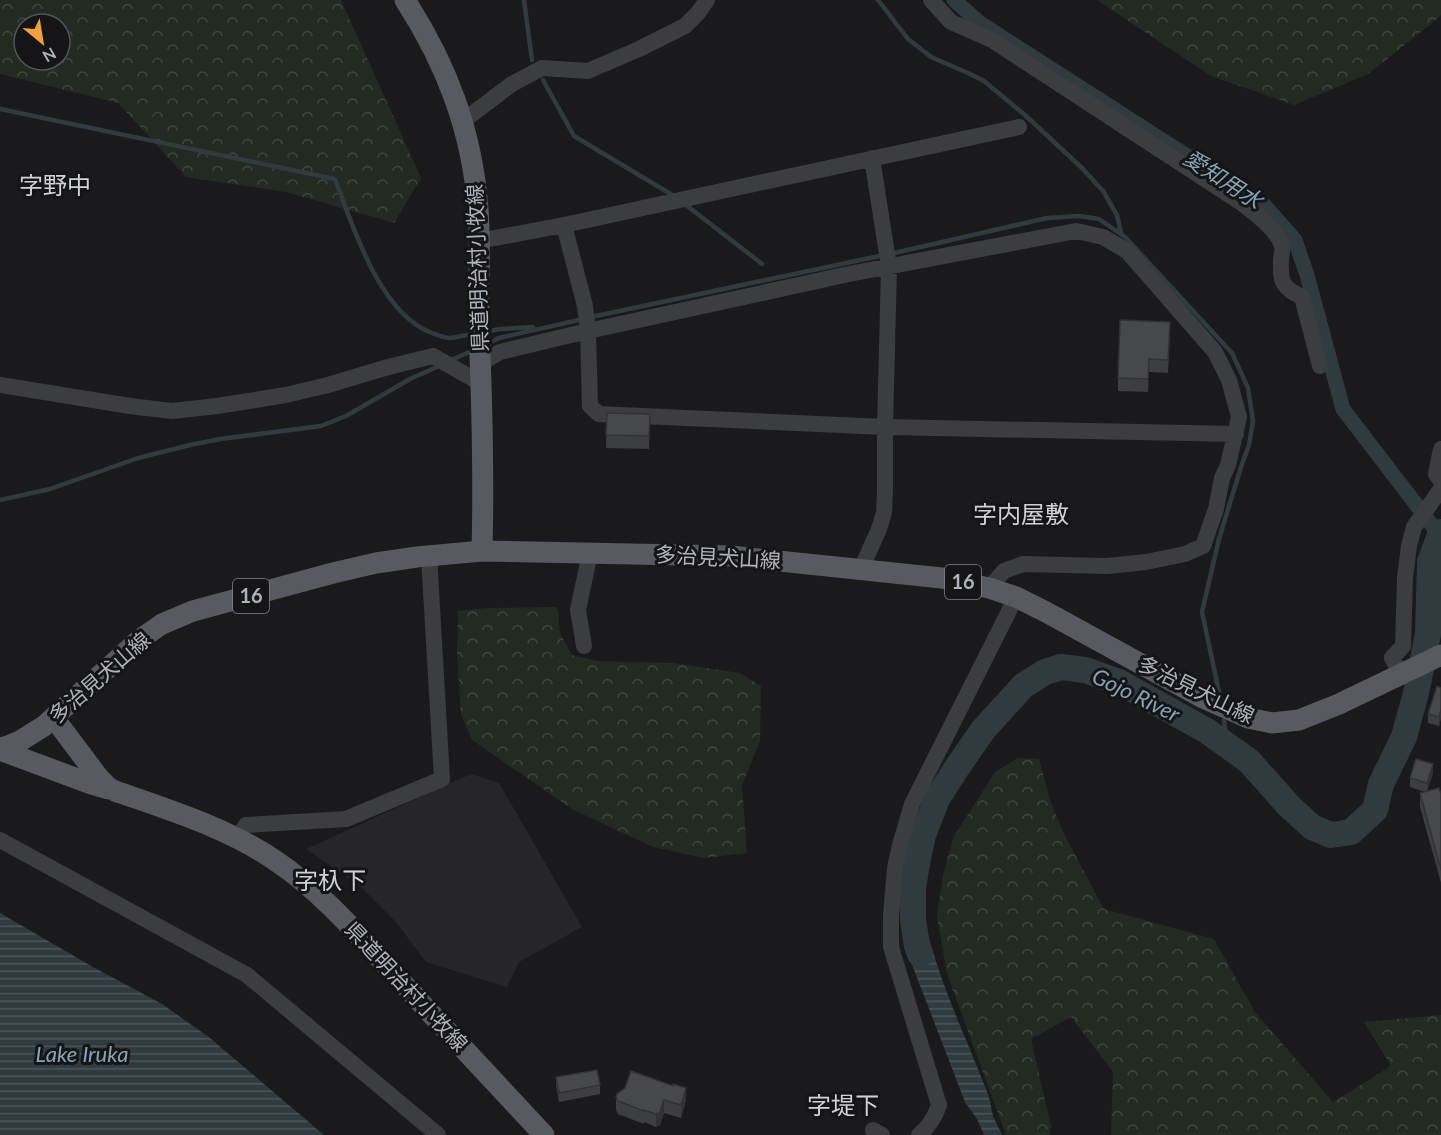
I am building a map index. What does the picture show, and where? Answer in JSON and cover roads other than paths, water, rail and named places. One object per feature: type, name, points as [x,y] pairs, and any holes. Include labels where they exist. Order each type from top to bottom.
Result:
[{"type":"main road","name":"県道明治村小牧線","points":[[405,0],[442,66],[463,121],[476,182],[483,473],[482,551]]},
{"type":"main road","name":"多治見犬山線","points":[[5,744],[54,718],[139,640],[162,624],[193,612],[376,563],[482,551],[731,555],[942,578],[989,588],[1016,597],[1046,612],[1203,698],[1248,718],[1272,723],[1299,720],[1339,704],[1441,655]]},
{"type":"main road","name":"県道明治村小牧線","points":[[54,718],[108,787],[238,837],[289,869],[324,899],[544,1135]]},
{"type":"main road","points":[[5,744],[91,784],[115,791]]},
{"type":"street","points":[[463,121],[512,84],[542,68],[588,71],[685,26],[707,0]]},
{"type":"street","points":[[931,0],[951,22],[992,40],[1261,218],[1277,236],[1282,246],[1282,283],[1288,290],[1302,297],[1320,366]]},
{"type":"street","points":[[479,241],[564,225],[1019,126]]},
{"type":"street","points":[[861,569],[884,513],[889,265],[872,158]]},
{"type":"street","points":[[564,225],[585,309],[590,406],[599,414],[885,427],[1236,434]]},
{"type":"street","points":[[0,384],[171,411],[217,406],[328,386],[433,356],[454,368],[481,368],[500,352],[587,329],[889,265],[1076,231],[1104,237],[1127,251],[1215,352],[1229,380],[1239,417],[1216,509],[1203,546],[1185,554],[1146,562],[1107,566],[1023,564],[1004,572],[989,588]]},
{"type":"street","points":[[1441,449],[1436,474],[1441,481]]},
{"type":"street","points":[[1402,674],[1392,658],[1403,646],[1405,578],[1409,546],[1414,526],[1441,489]]},
{"type":"street","points":[[584,646],[578,610],[590,553]]},
{"type":"street","points":[[238,837],[246,825],[346,819],[442,778],[429,556]]},
{"type":"street","points":[[919,1135],[928,1127],[939,1105],[891,947],[895,868],[912,804],[1016,597]]},
{"type":"street","points":[[3,843],[247,975],[438,1135]]},
{"type":"water","name":"Lake Iruka","points":[[0,913],[162,1004],[210,1038],[324,1135],[0,1135]]},
{"type":"water","points":[[924,918],[944,983],[1002,1135],[984,1135],[977,1119],[965,1102],[911,962],[903,920]]},
{"type":"waterway","points":[[524,0],[532,60]]},
{"type":"waterway","points":[[878,0],[908,39],[931,57],[984,81],[1082,168],[1103,191],[1117,215],[1121,233]]},
{"type":"waterway","name":"愛知用水","points":[[954,0],[980,23],[1265,206],[1295,240],[1307,275],[1343,409],[1441,537]]},
{"type":"waterway","points":[[543,80],[574,136],[674,196]]},
{"type":"waterway","points":[[0,109],[335,179],[350,221],[371,267],[397,308],[414,323],[445,338],[473,334]]},
{"type":"waterway","points":[[686,205],[762,264]]},
{"type":"waterway","points":[[591,317],[1047,218],[1079,216],[1099,219],[1125,237],[1232,353],[1248,388],[1253,421],[1249,445],[1219,539],[1202,612],[1220,697]]},
{"type":"waterway","points":[[487,344],[499,338],[583,319]]},
{"type":"waterway","points":[[484,332],[533,327]]},
{"type":"waterway","points":[[451,360],[474,350]]},
{"type":"waterway","points":[[0,500],[50,489],[138,458],[190,445],[321,426],[346,416],[410,379],[441,365]]},
{"type":"waterway","name":"Gojo River","points":[[920,954],[913,919],[913,887],[923,835],[937,799],[983,730],[1023,686],[1045,672],[1061,667],[1085,670],[1119,682],[1207,731],[1249,761],[1289,806],[1312,827],[1331,835],[1351,832],[1375,810],[1381,784],[1404,737],[1428,634],[1430,562],[1441,532]]},
{"type":"waterway","points":[[1224,720],[1227,745]]},
{"type":"district","name":"字野中","points":[[55,186]]},
{"type":"district","name":"字内屋敷","points":[[1021,515]]},
{"type":"district","name":"字杁下","points":[[330,881]]},
{"type":"district","name":"字堤下","points":[[843,1106]]}]
